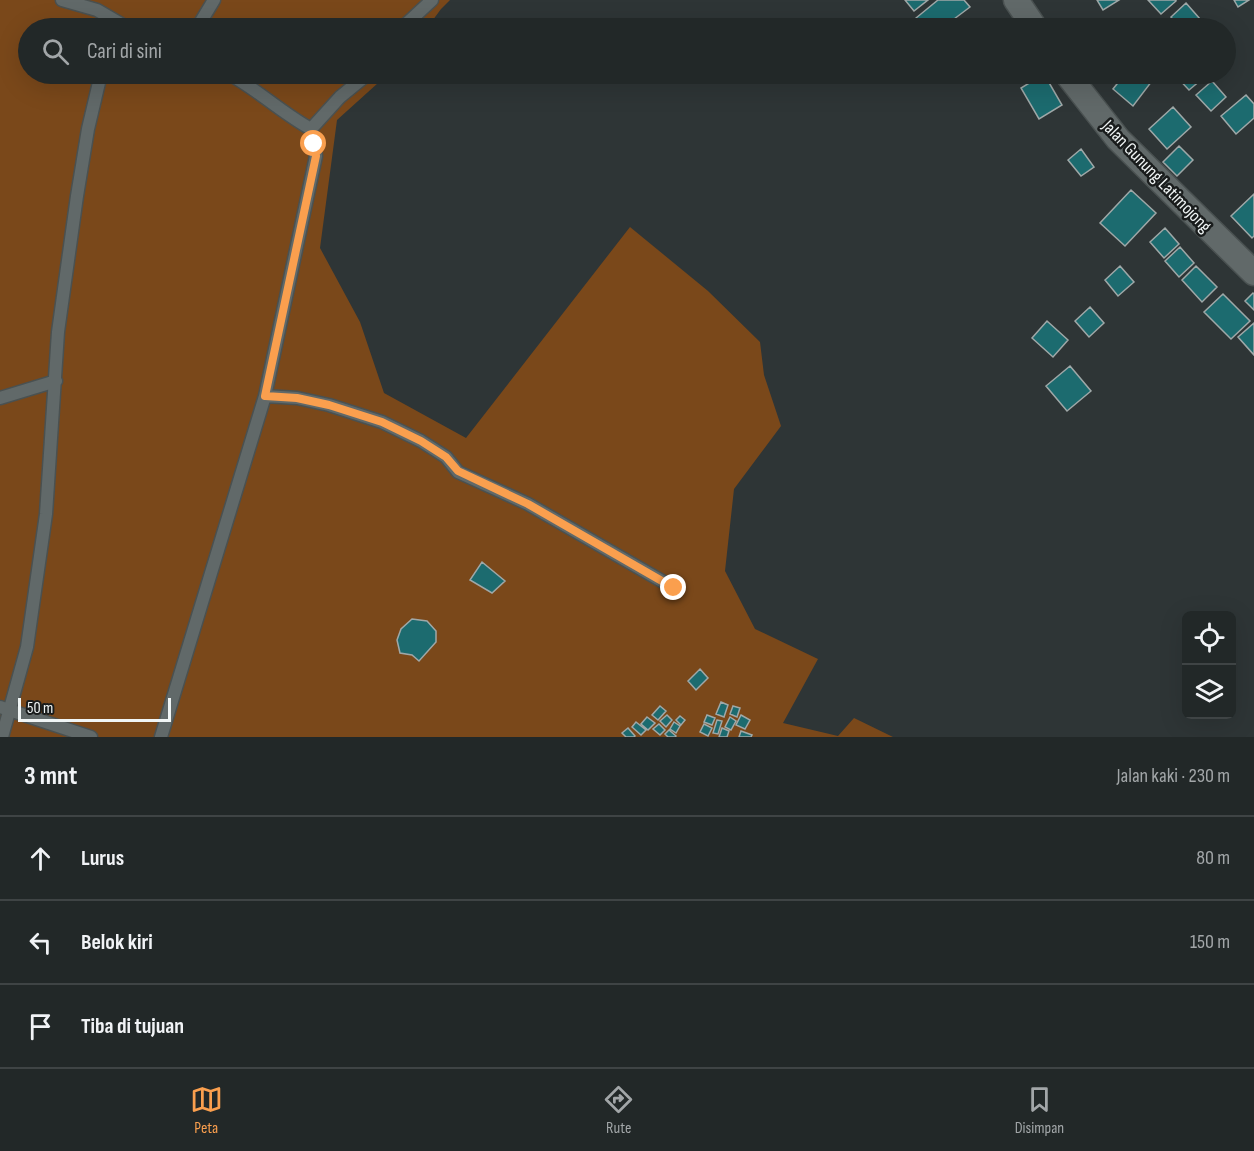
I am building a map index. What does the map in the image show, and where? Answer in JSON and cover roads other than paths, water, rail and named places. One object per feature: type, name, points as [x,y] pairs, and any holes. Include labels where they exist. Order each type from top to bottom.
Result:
[{"type":"street","points":[[1016,0],[1028,18]]},
{"type":"street","name":"Jalan Gunung Latimojong","points":[[1075,84],[1118,139],[1254,273]]},
{"type":"lane","points":[[62,0],[98,10],[110,18]]},
{"type":"lane","points":[[203,18],[214,0]]},
{"type":"lane","points":[[413,18],[432,0]]},
{"type":"lane","points":[[2,737],[5,708],[27,646],[32,613],[46,514],[58,333],[77,196],[98,84]]},
{"type":"lane","points":[[161,737],[265,396],[316,156],[310,129],[247,84]]},
{"type":"lane","points":[[310,129],[340,97],[356,84]]},
{"type":"lane","points":[[0,398],[56,381]]},
{"type":"lane","points":[[265,396],[297,398],[329,405],[382,422],[421,441],[446,457],[458,471],[528,504],[674,588]]},
{"type":"lane","points":[[5,708],[91,737]]}]
